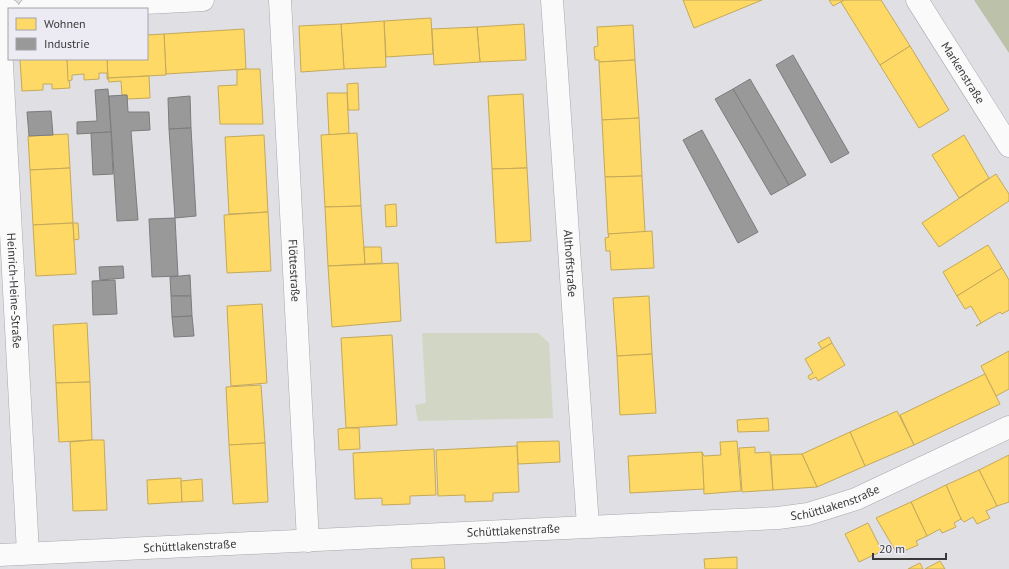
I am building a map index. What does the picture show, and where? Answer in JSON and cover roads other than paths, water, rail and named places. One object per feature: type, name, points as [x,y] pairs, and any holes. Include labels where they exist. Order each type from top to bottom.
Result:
[{"type":"street","points":[[48,8],[203,0]]},
{"type":"street","name":"Flöttestraße","points":[[280,0],[308,541]]},
{"type":"street","name":"Althoffstraße","points":[[552,0],[588,526]]},
{"type":"street","name":"Markenstraße","points":[[918,0],[1009,146]]},
{"type":"street","name":"Heinrich-Heine-Straße","points":[[0,27],[28,553]]},
{"type":"street","name":"Schüttlakenstraße","points":[[0,555],[28,553],[57,560],[308,541],[588,526],[778,518],[808,514],[856,499],[1009,427]]}]
